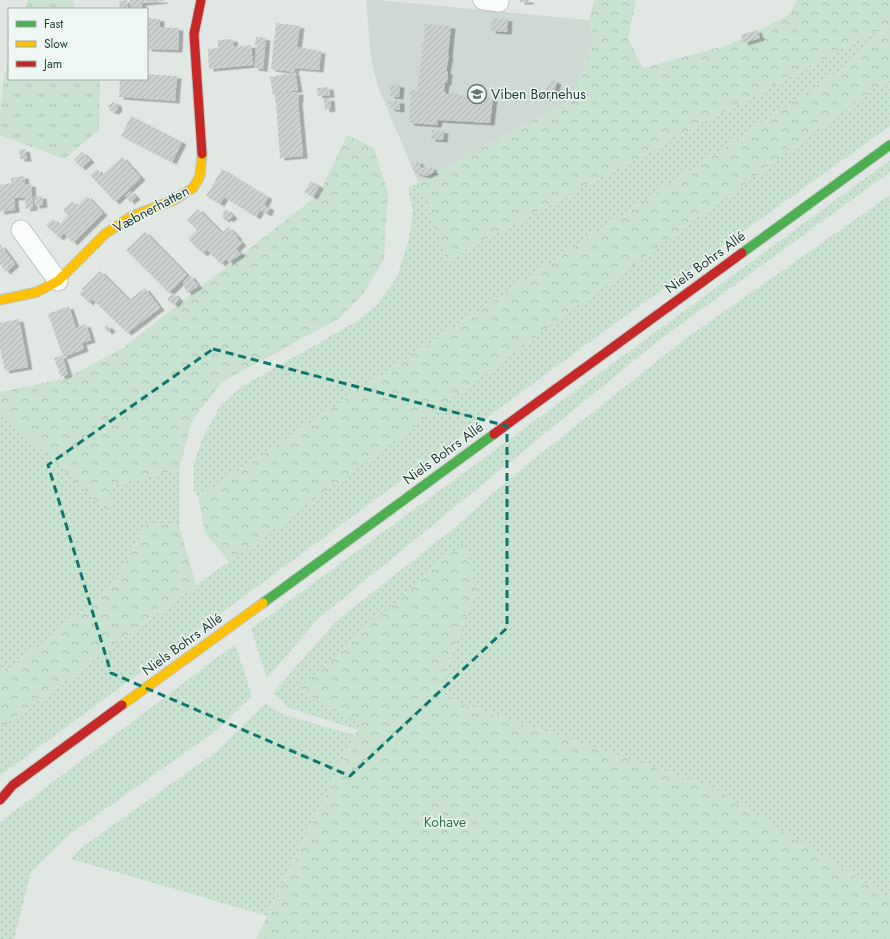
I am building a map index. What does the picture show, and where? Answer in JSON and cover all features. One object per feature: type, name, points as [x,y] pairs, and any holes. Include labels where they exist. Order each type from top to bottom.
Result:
[{"type":"street","name":"Væbnerhatten","points":[[0,300],[38,292],[58,281],[105,234],[130,217],[174,200],[193,188],[200,176],[201,146],[194,34],[201,0]]},
{"type":"street","name":"Niels Bohrs Allé","points":[[0,800],[13,785],[890,145]]},
{"type":"street","points":[[21,230],[58,281]]},
{"type":"street","name":"Niels Bohrs Allé","points":[[0,789],[13,785]]},
{"type":"highlighted area","points":[[213,349],[507,426],[507,628],[350,776],[111,673],[48,465]]},
{"type":"shaded area","name":"Viben Børnehus","points":[[366,0],[589,20],[594,40],[570,101],[418,182],[378,87],[371,59]]},
{"type":"green space","points":[[28,0],[73,0],[75,8],[25,8]]},
{"type":"green space","points":[[594,0],[636,0],[628,39],[643,68],[728,45],[789,15],[797,0],[890,0],[890,23],[447,260],[418,182],[570,101],[594,40],[589,20]]},
{"type":"green space","points":[[890,23],[890,25],[843,69],[198,497],[194,490],[194,463],[202,439],[219,408],[241,387],[354,323],[377,305],[397,277],[409,239],[413,211],[408,188],[418,182],[447,260]]},
{"type":"green space","points":[[890,26],[890,77],[229,562],[205,533],[198,497],[843,69]]},
{"type":"green space","points":[[8,63],[8,80],[100,80],[99,130],[64,159],[0,135],[0,116],[4,78]]},
{"type":"green space","points":[[890,77],[890,126],[606,330],[0,775],[0,729]]},
{"type":"green space","points":[[347,135],[374,148],[388,193],[384,259],[363,294],[340,318],[222,382],[192,421],[179,470],[109,486],[111,515],[0,410],[0,392],[66,378],[123,348],[319,194]]},
{"type":"green space","points":[[890,160],[890,172],[658,341],[318,619],[267,678],[251,629]]},
{"type":"green space","points":[[890,195],[890,898],[714,788],[436,695],[477,587],[299,690],[361,722],[358,730],[289,708],[273,693],[335,622],[454,528],[520,470],[685,339]]},
{"type":"green space","points":[[0,410],[110,514],[108,486],[179,470],[179,525],[147,524],[110,590],[0,676]]},
{"type":"green space","points":[[147,524],[179,525],[196,585],[0,729],[0,676],[110,590]]},
{"type":"green space","name":"Kohave","points":[[463,542],[477,587],[436,695],[714,788],[890,898],[890,939],[256,939],[361,723],[298,689]]},
{"type":"green space","points":[[235,644],[252,696],[216,731],[70,834],[31,872],[14,939],[0,939],[0,822]]},
{"type":"green space","points":[[266,703],[284,715],[355,735],[267,916],[71,859],[81,848],[217,751]]},
{"type":"building","points":[[127,0],[128,8],[120,8],[119,1]]},
{"type":"building","points":[[130,0],[164,0],[142,3],[142,8],[131,8]]},
{"type":"building","points":[[520,0],[529,0],[529,2],[520,2]]},
{"type":"building","points":[[148,18],[160,19],[160,27],[179,28],[178,50],[148,49]]},
{"type":"building","points":[[492,18],[508,19],[507,32],[491,31]]},
{"type":"building","points":[[276,23],[300,26],[297,47],[321,51],[319,70],[295,68],[294,72],[271,69]]},
{"type":"building","points":[[425,24],[451,26],[449,55],[446,71],[448,72],[447,83],[445,83],[444,91],[447,94],[462,94],[493,98],[490,123],[438,120],[437,125],[409,123],[410,94],[414,90],[417,91]]},
{"type":"building","points":[[757,30],[760,38],[744,43],[741,35]]},
{"type":"building","points":[[256,37],[266,38],[263,69],[254,68],[257,45],[255,45]]},
{"type":"building","points":[[233,39],[234,47],[251,45],[253,65],[209,69],[208,49],[218,48],[218,40]]},
{"type":"building","points":[[295,72],[298,90],[273,95],[270,77]]},
{"type":"building","points":[[148,74],[177,76],[175,101],[119,97],[120,80],[148,80]]},
{"type":"building","points":[[551,79],[557,82],[554,92],[546,98],[535,97],[535,90],[544,91]]},
{"type":"building","points":[[389,85],[400,85],[399,97],[390,96]]},
{"type":"building","points":[[329,87],[330,95],[318,96],[317,88]]},
{"type":"building","points":[[299,92],[298,100],[303,156],[280,158],[276,102],[294,100],[275,102],[275,94]]},
{"type":"building","points":[[330,98],[331,109],[325,110],[324,99]]},
{"type":"building","points":[[387,101],[400,101],[400,110],[391,109]]},
{"type":"building","points":[[113,102],[117,104],[118,109],[114,112],[109,110],[109,105]]},
{"type":"building","points":[[131,116],[182,142],[172,162],[121,136]]},
{"type":"building","points":[[432,130],[444,131],[443,140],[431,139]]},
{"type":"building","points":[[25,149],[27,159],[20,159],[19,150]]},
{"type":"building","points":[[82,152],[90,160],[81,168],[74,160]]},
{"type":"building","points":[[122,157],[141,178],[115,202],[90,175],[97,169],[102,175]]},
{"type":"building","points":[[418,161],[421,167],[426,169],[431,167],[434,172],[426,176],[415,173],[411,164]]},
{"type":"building","points":[[222,169],[268,197],[264,205],[270,208],[267,214],[260,210],[256,217],[224,197],[220,204],[206,196]]},
{"type":"building","points":[[24,176],[25,184],[31,184],[33,208],[26,209],[25,197],[14,198],[15,210],[0,212],[0,185],[11,183],[11,178]]},
{"type":"building","points":[[311,181],[319,186],[313,197],[304,192]]},
{"type":"building","points":[[130,191],[136,197],[130,202],[125,196]]},
{"type":"building","points":[[42,196],[43,205],[35,206],[34,197]]},
{"type":"building","points":[[87,196],[103,213],[73,243],[64,233],[59,238],[46,225],[53,219],[59,225],[68,215],[63,210],[72,201],[77,206]]},
{"type":"building","points":[[198,209],[222,233],[228,227],[238,237],[237,238],[242,243],[236,249],[241,254],[229,262],[226,259],[221,264],[207,250],[203,254],[188,239],[197,230],[187,220]]},
{"type":"building","points":[[226,209],[233,216],[229,220],[227,218],[225,220],[222,217],[224,215],[222,214]]},
{"type":"building","points":[[145,232],[187,275],[169,293],[126,250]]},
{"type":"building","points":[[0,244],[15,264],[6,272],[0,264]]},
{"type":"building","points":[[100,271],[129,300],[145,288],[160,308],[127,333],[92,299],[89,303],[80,294],[83,290],[82,289]]},
{"type":"building","points":[[190,275],[198,286],[187,293],[183,285],[184,281]]},
{"type":"building","points":[[173,293],[179,299],[174,305],[167,299]]},
{"type":"building","points":[[69,306],[76,328],[86,324],[91,340],[82,343],[84,349],[63,357],[48,314]]},
{"type":"building","points":[[19,319],[28,367],[5,371],[0,348],[0,323]]},
{"type":"building","points":[[107,325],[111,329],[108,332],[104,328]]},
{"type":"building","points":[[62,355],[68,374],[61,377],[54,358]]},
{"type":"traffic: fast","points":[[742,253],[890,145]]},
{"type":"traffic: fast","points":[[263,603],[494,434]]},
{"type":"traffic: slow","points":[[0,300],[37,292],[58,281],[105,234],[130,217],[174,200],[193,188],[200,176],[202,154]]},
{"type":"traffic: slow","points":[[122,705],[263,603]]},
{"type":"traffic: jam","points":[[201,0],[194,34],[202,154]]},
{"type":"traffic: jam","points":[[494,434],[742,253]]},
{"type":"traffic: jam","points":[[0,800],[13,785],[122,705]]},
{"type":"place","name":"Viben Børnehus","points":[[477,94]]}]
